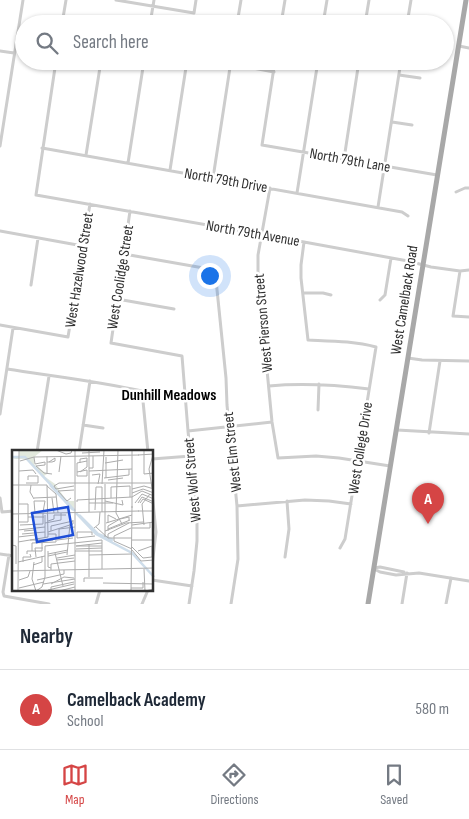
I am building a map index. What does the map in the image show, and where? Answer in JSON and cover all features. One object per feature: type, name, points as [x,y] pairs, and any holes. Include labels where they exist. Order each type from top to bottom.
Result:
[{"type":"main road","name":"West Camelback Road","points":[[368,604],[466,0]]},
{"type":"street","points":[[21,15],[23,0]]},
{"type":"street","points":[[64,15],[66,0]]},
{"type":"street","points":[[116,0],[194,12],[196,0]]},
{"type":"street","points":[[152,15],[154,0]]},
{"type":"street","points":[[238,15],[241,0]]},
{"type":"street","points":[[282,15],[285,0]]},
{"type":"street","points":[[324,15],[327,0]]},
{"type":"street","points":[[366,15],[369,0]]},
{"type":"street","points":[[408,15],[411,0]]},
{"type":"street","points":[[458,46],[469,48]]},
{"type":"street","points":[[0,146],[15,49]]},
{"type":"street","points":[[0,51],[14,54]]},
{"type":"street","points":[[42,148],[55,70]]},
{"type":"street","points":[[86,155],[100,70]]},
{"type":"street","points":[[128,163],[143,70]]},
{"type":"street","points":[[170,170],[186,70]]},
{"type":"street","points":[[213,178],[230,70]]},
{"type":"street","points":[[264,70],[274,72]]},
{"type":"street","points":[[297,193],[317,70]]},
{"type":"street","points":[[344,159],[358,70]]},
{"type":"street","points":[[378,207],[400,70]]},
{"type":"street","name":"North 79th Lane","points":[[274,72],[262,145],[437,175]]},
{"type":"street","points":[[399,75],[420,78]]},
{"type":"street","points":[[392,122],[412,125]]},
{"type":"street","name":"North 79th Drive","points":[[42,148],[378,207],[402,212],[408,216]]},
{"type":"street","name":"North 79th Avenue","points":[[42,148],[36,195],[262,234],[423,265],[460,271],[469,270]]},
{"type":"street","name":"West Pierson Street","points":[[270,188],[258,255],[258,276],[272,422],[278,458],[316,456],[357,461]]},
{"type":"street","points":[[456,192],[469,188]]},
{"type":"street","name":"West Hazelwood Street","points":[[13,328],[68,336],[90,204]]},
{"type":"street","name":"West Coolidge Street","points":[[130,211],[110,343],[182,356]]},
{"type":"street","points":[[0,232],[83,246]]},
{"type":"street","points":[[31,285],[38,238]]},
{"type":"street","points":[[304,242],[301,265],[303,293],[331,295]]},
{"type":"street","name":"West Elm Street","points":[[124,254],[215,270],[237,506],[238,559],[231,604]]},
{"type":"street","points":[[380,300],[385,295],[391,258]]},
{"type":"street","points":[[460,271],[453,316],[469,317]]},
{"type":"street","name":"West College Drive","points":[[303,293],[308,340],[351,342],[376,347],[345,539],[340,548]]},
{"type":"street","points":[[116,298],[174,309]]},
{"type":"street","points":[[0,325],[13,328],[0,414]]},
{"type":"street","name":"West Wolf Street","points":[[182,356],[197,516],[197,541],[189,604]]},
{"type":"street","points":[[408,358],[469,361]]},
{"type":"street","points":[[429,432],[440,360]]},
{"type":"street","points":[[7,369],[90,381],[142,391],[148,450]]},
{"type":"street","points":[[37,450],[49,376]]},
{"type":"street","points":[[79,450],[90,381]]},
{"type":"street","points":[[269,386],[319,384],[369,389]]},
{"type":"street","points":[[318,410],[319,384]]},
{"type":"street","points":[[188,431],[272,422]]},
{"type":"street","points":[[83,425],[103,428]]},
{"type":"street","points":[[396,430],[469,434]]},
{"type":"street","points":[[154,459],[190,456]]},
{"type":"street","points":[[357,461],[390,466]]},
{"type":"street","points":[[0,498],[2,512],[12,511]]},
{"type":"street","points":[[237,506],[306,500],[329,500],[350,504]]},
{"type":"street","points":[[285,557],[289,529],[287,501]]},
{"type":"street","points":[[154,512],[156,532],[154,549]]},
{"type":"street","points":[[0,554],[11,556],[3,592],[4,596],[49,604]]},
{"type":"street","points":[[373,568],[380,567],[407,573],[419,572],[469,582]]},
{"type":"street","points":[[402,604],[407,573]]},
{"type":"street","points":[[446,604],[451,578]]},
{"type":"street","points":[[154,580],[192,586]]},
{"type":"street","points":[[142,604],[147,592]]},
{"type":"place","name":"Camelback Academy","points":[[428,524]]},
{"type":"district","name":"Dunhill Meadows","points":[[169,394]]}]
